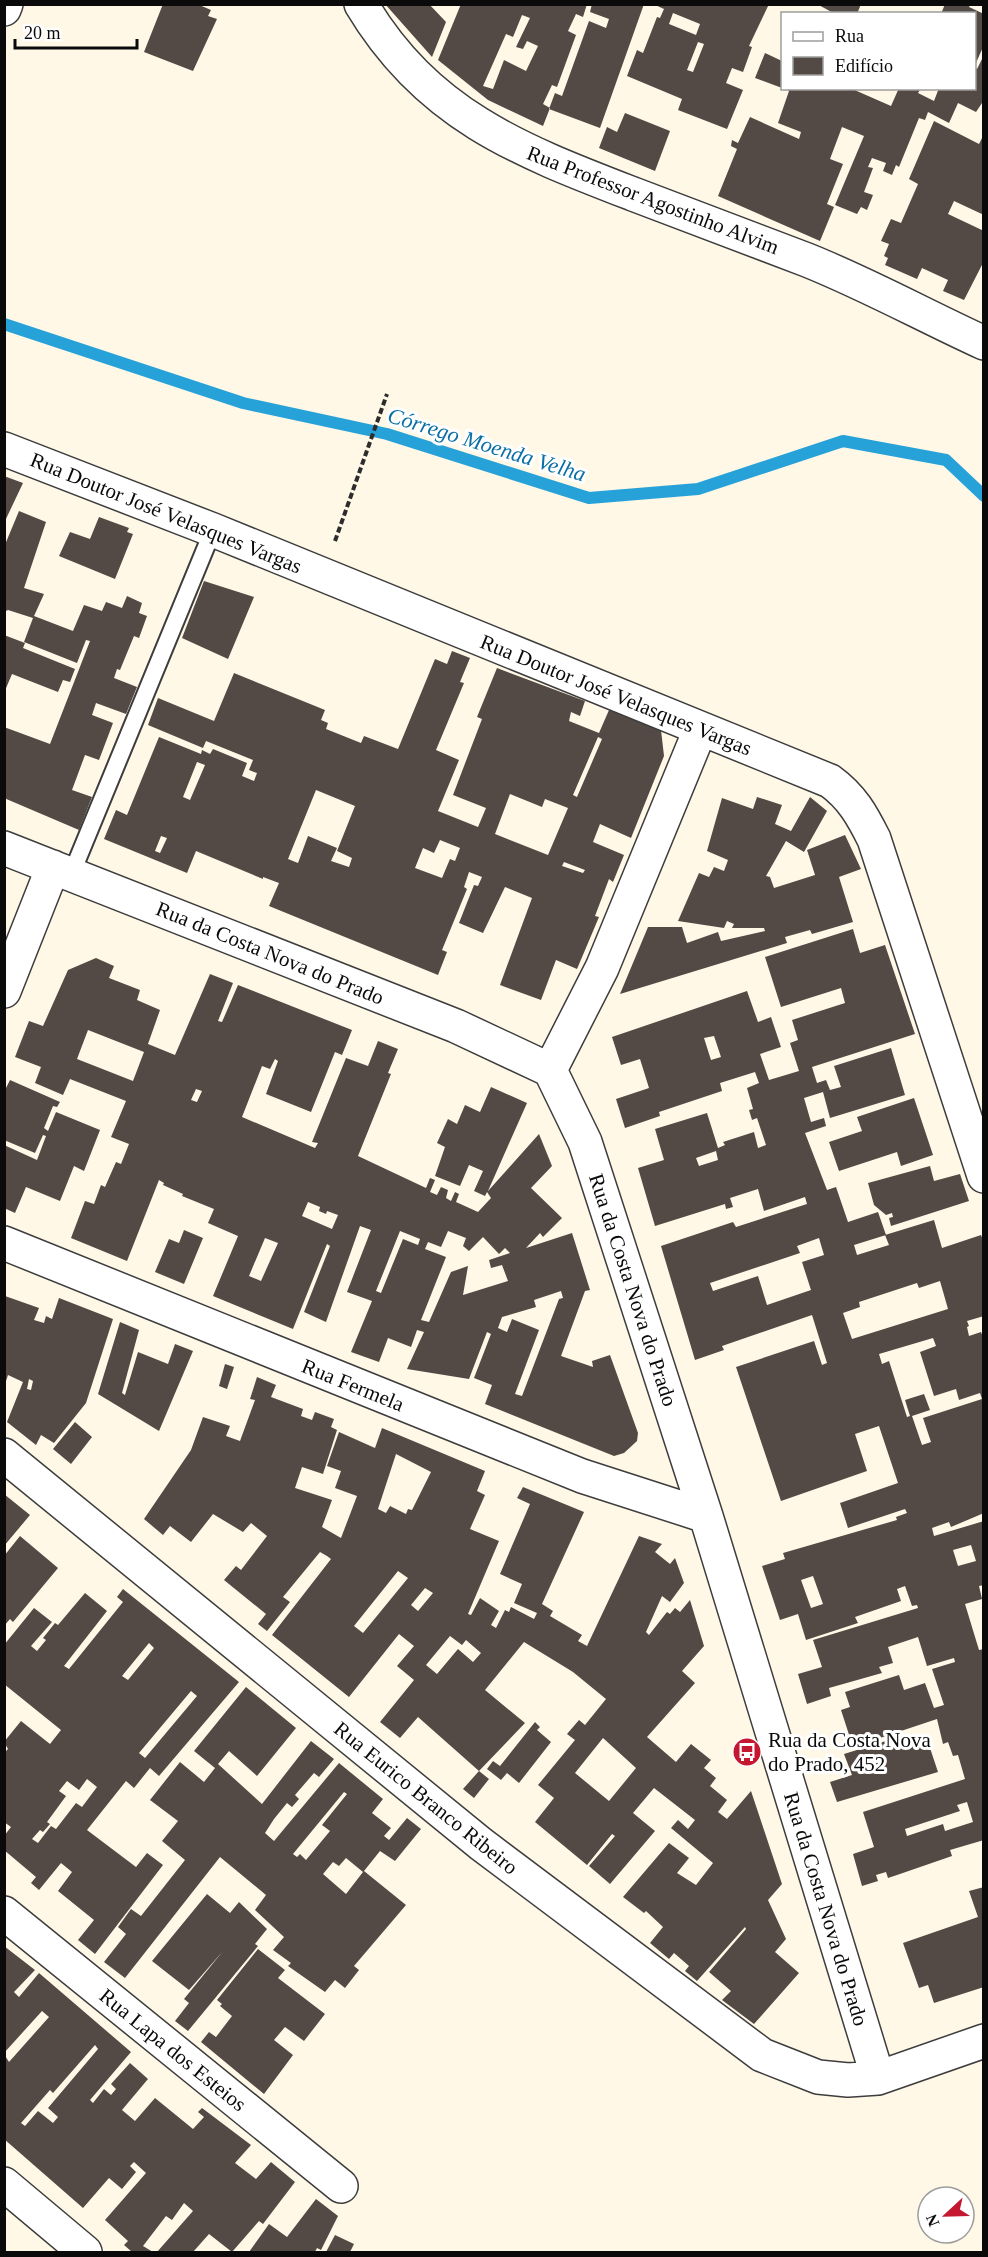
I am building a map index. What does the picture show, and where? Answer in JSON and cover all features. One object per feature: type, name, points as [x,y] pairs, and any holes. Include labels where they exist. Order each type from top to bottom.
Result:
[{"type":"street","points":[[4,9],[6,4]]},
{"type":"street","name":"Rua Professor Agostinho Alvim","points":[[361,4],[401,60],[437,96],[481,128],[541,159],[811,262],[984,343]]},
{"type":"street","name":"Rua Doutor José Velasques Vargas","points":[[4,449],[213,530],[830,781],[848,794],[861,813],[878,849],[984,1176]]},
{"type":"street","points":[[550,1070],[602,968],[700,730]]},
{"type":"street","name":"Rua da Costa Nova do Prado","points":[[4,848],[456,1026],[550,1070],[585,1142],[706,1516],[878,2078]]},
{"type":"street","points":[[4,991],[62,871]]},
{"type":"street","name":"Rua Fermela","points":[[4,1244],[582,1476],[706,1516]]},
{"type":"street","name":"Rua Eurico Branco Ribeiro","points":[[4,1455],[481,1844],[762,2055],[818,2077],[848,2080],[878,2078],[984,2041]]},
{"type":"street","name":"Rua Lapa dos Esteios","points":[[4,1913],[341,2186]]},
{"type":"street","points":[[4,2184],[71,2248]]},
{"type":"lane","points":[[62,871],[213,530]]},
{"type":"path","points":[[324,576],[387,394]]},
{"type":"building","points":[[163,4],[197,4],[211,10],[208,16],[217,19],[193,71],[144,52]]},
{"type":"building","points":[[385,4],[429,4],[446,22],[432,57]]},
{"type":"building","points":[[461,4],[587,4],[583,17],[576,14],[568,31],[576,35],[557,87],[552,85],[543,104],[550,108],[543,126],[488,100],[438,60]],"holes":[[[522,15],[530,18],[516,47],[523,49],[527,41],[538,46],[526,71],[504,60],[493,89],[483,86],[506,34],[513,37]]]},
{"type":"building","points":[[592,4],[644,4],[600,128],[549,109],[555,93],[562,96],[589,21],[606,28],[609,19],[590,12]]},
{"type":"building","points":[[653,4],[769,4],[749,46],[752,47],[743,72],[732,68],[726,83],[743,90],[727,129],[678,110],[682,99],[627,76],[637,50],[643,53],[657,17],[660,18],[664,9]],"holes":[[[673,13],[700,24],[696,35],[669,24]],[[698,42],[704,44],[693,72],[687,70]]]},
{"type":"building","points":[[817,4],[861,4],[858,12],[831,12]]},
{"type":"building","points":[[945,4],[970,4],[969,7],[984,14],[984,45],[976,63],[976,12],[942,12]]},
{"type":"building","points":[[765,53],[781,61],[781,88],[755,78]]},
{"type":"building","points":[[984,55],[984,100],[976,112],[958,103],[949,123],[928,112],[925,120],[919,118],[899,167],[896,165],[892,175],[883,171],[886,163],[872,158],[868,167],[873,168],[864,192],[873,195],[867,210],[861,207],[857,214],[835,205],[864,136],[842,127],[830,159],[843,164],[827,204],[834,207],[820,241],[718,196],[737,149],[731,146],[732,140],[738,143],[750,117],[799,139],[801,132],[778,123],[789,91],[787,90],[855,90],[891,106],[898,90],[920,90],[918,93],[934,101],[938,90],[976,90],[977,69]]},
{"type":"building","points":[[625,113],[670,131],[655,171],[599,148],[607,127],[617,132]]},
{"type":"building","points":[[934,121],[979,144],[984,134],[984,215],[954,201],[948,214],[984,231],[984,261],[964,300],[943,291],[948,280],[922,268],[917,279],[885,265],[888,258],[884,256],[889,244],[881,241],[891,219],[901,223],[918,184],[909,179]]},
{"type":"building","points":[[4,476],[23,483],[5,521],[4,521]]},
{"type":"building","points":[[19,511],[46,522],[24,588],[44,594],[34,616],[73,631],[84,605],[102,611],[106,602],[122,608],[127,596],[142,603],[139,613],[147,616],[139,638],[134,636],[120,670],[117,669],[114,678],[137,687],[126,714],[96,703],[92,715],[113,723],[99,760],[85,755],[72,790],[92,797],[79,830],[4,798],[4,727],[50,744],[90,641],[86,640],[77,663],[24,642],[33,618],[8,610],[4,612],[4,547]]},
{"type":"building","points":[[99,517],[129,528],[127,532],[133,534],[115,579],[59,556],[70,532],[90,539]]},
{"type":"building","points":[[204,581],[254,597],[228,659],[182,638]]},
{"type":"building","points":[[4,635],[25,643],[23,648],[75,669],[70,682],[63,680],[58,692],[12,674],[4,693]]},
{"type":"building","points":[[452,651],[470,658],[460,682],[464,683],[436,750],[459,760],[438,811],[478,827],[486,808],[453,795],[482,719],[477,717],[497,668],[585,701],[580,716],[571,712],[569,721],[599,733],[609,710],[661,730],[664,756],[631,838],[600,824],[593,842],[624,855],[613,882],[609,879],[595,916],[599,917],[577,969],[556,960],[541,1000],[500,985],[532,898],[505,887],[483,933],[459,923],[474,885],[478,886],[482,877],[469,872],[464,887],[467,889],[442,950],[447,952],[438,975],[269,906],[279,883],[263,877],[263,879],[196,851],[187,873],[104,839],[116,810],[127,815],[159,737],[201,754],[202,750],[210,754],[213,749],[247,763],[242,776],[254,781],[257,773],[249,770],[253,760],[206,741],[203,748],[148,725],[158,698],[214,721],[234,673],[325,710],[321,720],[328,723],[326,729],[361,743],[364,736],[398,749],[435,659],[447,664]],"holes":[[[598,737],[602,739],[577,797],[573,795]],[[197,762],[205,765],[190,800],[183,797]],[[316,790],[355,806],[337,851],[352,858],[349,867],[331,861],[337,848],[308,836],[298,863],[288,859]],[[510,794],[542,807],[545,799],[568,808],[548,855],[495,834]],[[161,836],[167,838],[160,853],[155,851]],[[440,840],[460,848],[455,861],[450,859],[442,878],[415,868],[423,848],[434,853]],[[564,862],[585,870],[583,873],[562,866]]]},
{"type":"building","points":[[757,797],[782,805],[775,824],[791,831],[810,797],[827,811],[804,852],[786,841],[766,876],[770,877],[774,888],[815,875],[807,850],[845,835],[861,869],[839,877],[853,922],[812,934],[810,930],[785,937],[787,943],[620,994],[648,927],[682,927],[687,943],[718,932],[721,941],[765,931],[764,928],[732,928],[734,924],[727,921],[724,928],[678,921],[699,873],[709,877],[714,867],[724,871],[728,860],[707,851],[722,798],[753,809]]},
{"type":"building","points":[[853,929],[860,953],[885,945],[915,1034],[812,1067],[817,1083],[826,1080],[830,1090],[841,1087],[834,1066],[891,1048],[905,1095],[830,1118],[823,1092],[804,1098],[811,1122],[824,1118],[826,1126],[805,1133],[827,1190],[836,1187],[848,1222],[878,1212],[886,1235],[934,1220],[942,1248],[981,1235],[984,1243],[984,1316],[967,1321],[969,1326],[967,1327],[969,1336],[981,1332],[984,1340],[984,1513],[951,1527],[949,1522],[932,1528],[934,1536],[984,1521],[984,1585],[979,1586],[982,1599],[965,1604],[979,1650],[984,1649],[984,1840],[950,1850],[952,1856],[888,1878],[886,1872],[876,1875],[878,1881],[862,1886],[853,1854],[874,1847],[863,1812],[965,1779],[958,1755],[953,1756],[948,1742],[943,1744],[937,1719],[853,1747],[841,1710],[850,1707],[845,1692],[899,1675],[904,1690],[925,1683],[934,1708],[944,1705],[932,1669],[955,1662],[954,1658],[927,1666],[918,1637],[888,1647],[893,1663],[879,1667],[882,1673],[829,1688],[831,1696],[807,1704],[798,1674],[822,1667],[813,1640],[918,1608],[917,1605],[912,1606],[905,1586],[897,1589],[901,1601],[855,1617],[858,1623],[806,1640],[798,1614],[780,1620],[762,1566],[785,1559],[783,1553],[897,1520],[896,1517],[907,1513],[905,1509],[848,1528],[840,1503],[898,1483],[879,1426],[855,1434],[867,1471],[781,1501],[736,1367],[814,1341],[822,1365],[827,1363],[812,1315],[722,1346],[724,1350],[695,1360],[661,1246],[733,1222],[736,1227],[807,1204],[805,1197],[764,1211],[758,1189],[730,1198],[733,1207],[726,1209],[725,1204],[655,1226],[638,1168],[664,1160],[655,1129],[707,1113],[718,1148],[725,1145],[723,1142],[754,1132],[758,1148],[766,1145],[757,1118],[752,1120],[749,1110],[753,1109],[747,1088],[759,1083],[755,1072],[720,1083],[722,1091],[659,1112],[660,1116],[625,1128],[616,1099],[649,1088],[640,1059],[621,1065],[612,1037],[747,991],[758,1022],[771,1017],[781,1047],[760,1054],[769,1080],[799,1071],[790,1043],[798,1040],[792,1020],[845,1003],[841,988],[781,1007],[765,957]],"holes":[[[714,1036],[721,1057],[711,1060],[704,1038]],[[716,1151],[718,1160],[699,1166],[696,1158]],[[885,1235],[889,1245],[857,1255],[854,1245]],[[819,1238],[824,1255],[802,1262],[811,1290],[767,1305],[758,1276],[713,1291],[710,1283],[800,1253],[797,1246]],[[940,1281],[948,1309],[852,1339],[843,1313],[860,1307],[859,1302],[917,1283],[919,1288]],[[933,1338],[936,1346],[920,1352],[934,1396],[956,1389],[959,1400],[980,1393],[982,1399],[923,1418],[931,1442],[922,1445],[912,1416],[930,1410],[924,1394],[905,1400],[910,1416],[907,1417],[889,1361],[882,1364],[879,1354]],[[971,1545],[976,1561],[958,1566],[953,1550]],[[813,1576],[823,1604],[811,1608],[801,1580]],[[967,1802],[973,1822],[945,1831],[943,1824],[907,1836],[905,1829],[960,1811],[957,1805]]]},
{"type":"building","points":[[96,958],[114,966],[109,978],[140,990],[137,1000],[160,1010],[148,1044],[175,1055],[210,974],[233,983],[218,1021],[222,1022],[238,985],[352,1030],[342,1055],[335,1052],[311,1112],[266,1094],[278,1061],[275,1059],[270,1069],[262,1066],[242,1117],[315,1148],[318,1143],[312,1142],[346,1058],[368,1066],[378,1041],[398,1049],[388,1073],[391,1074],[358,1156],[426,1188],[430,1178],[435,1180],[430,1192],[437,1195],[441,1187],[448,1190],[446,1198],[451,1201],[455,1192],[459,1194],[456,1202],[478,1212],[491,1198],[487,1192],[485,1196],[474,1191],[483,1171],[469,1165],[460,1186],[435,1176],[445,1147],[437,1143],[448,1119],[457,1124],[465,1105],[480,1112],[491,1087],[527,1103],[488,1191],[539,1134],[552,1166],[531,1188],[562,1218],[543,1237],[540,1233],[526,1248],[572,1233],[590,1290],[585,1291],[561,1356],[593,1367],[592,1361],[610,1355],[638,1433],[637,1441],[624,1453],[614,1456],[485,1404],[492,1385],[474,1378],[491,1334],[487,1332],[469,1379],[407,1369],[424,1332],[417,1330],[411,1347],[388,1338],[379,1362],[351,1352],[372,1301],[347,1292],[371,1230],[360,1226],[326,1322],[304,1312],[330,1246],[327,1244],[293,1329],[213,1296],[238,1236],[208,1223],[214,1209],[182,1196],[183,1194],[163,1185],[164,1183],[159,1180],[127,1261],[71,1238],[85,1201],[94,1204],[101,1185],[105,1187],[116,1162],[121,1164],[129,1144],[111,1137],[126,1101],[70,1079],[63,1095],[35,1083],[41,1067],[15,1057],[29,1021],[43,1026],[68,970]],"holes":[[[88,1030],[144,1052],[133,1081],[77,1059]],[[196,1089],[202,1091],[197,1102],[191,1100]],[[308,1202],[320,1207],[319,1211],[338,1215],[332,1229],[302,1216]],[[400,1231],[420,1239],[418,1245],[403,1239],[381,1293],[376,1291]],[[448,1231],[466,1238],[463,1246],[469,1251],[483,1237],[499,1254],[505,1248],[510,1253],[489,1260],[491,1268],[502,1265],[508,1281],[463,1295],[468,1266],[451,1272],[429,1322],[421,1320],[446,1257],[425,1249],[428,1242],[441,1247]],[[265,1238],[278,1243],[261,1281],[249,1276]],[[561,1291],[563,1298],[559,1299],[522,1396],[515,1394],[539,1330],[512,1319],[507,1332],[498,1328],[502,1317],[536,1307],[534,1300]]]},
{"type":"building","points":[[10,1080],[60,1102],[57,1107],[53,1106],[44,1128],[48,1131],[56,1112],[100,1130],[84,1171],[74,1166],[60,1201],[26,1187],[15,1213],[4,1208],[4,1145],[37,1160],[46,1136],[43,1135],[35,1153],[4,1140],[4,1092]]},
{"type":"building","points":[[914,1098],[933,1155],[901,1166],[897,1152],[839,1171],[829,1142],[862,1131],[857,1117]]},
{"type":"building","points":[[930,1166],[934,1181],[960,1174],[969,1201],[891,1226],[889,1218],[893,1217],[892,1213],[886,1215],[874,1205],[868,1183]]},
{"type":"building","points":[[184,1230],[203,1238],[184,1284],[155,1272],[169,1239],[179,1243]]},
{"type":"building","points":[[5,1296],[39,1308],[34,1320],[44,1323],[46,1316],[52,1319],[59,1298],[113,1319],[86,1403],[54,1443],[41,1435],[36,1445],[7,1422],[23,1382],[8,1375],[5,1384]],"holes":[[[29,1379],[33,1381],[31,1390],[27,1389]]]},
{"type":"building","points":[[120,1322],[139,1330],[122,1393],[125,1395],[138,1352],[168,1364],[175,1344],[193,1351],[159,1431],[98,1394]]},
{"type":"building","points":[[225,1364],[234,1367],[227,1389],[219,1386]]},
{"type":"building","points":[[257,1377],[276,1385],[271,1397],[303,1409],[301,1416],[312,1420],[315,1412],[334,1419],[331,1427],[337,1430],[323,1474],[302,1467],[295,1488],[332,1500],[322,1527],[341,1538],[357,1496],[335,1488],[341,1471],[327,1466],[339,1432],[375,1448],[382,1428],[485,1471],[477,1491],[485,1495],[470,1529],[499,1541],[468,1614],[471,1615],[480,1598],[499,1611],[491,1625],[496,1628],[505,1610],[509,1612],[511,1607],[534,1619],[537,1613],[514,1603],[522,1584],[500,1574],[530,1504],[517,1498],[523,1487],[584,1512],[542,1604],[553,1611],[550,1616],[582,1635],[578,1641],[587,1646],[639,1536],[662,1544],[655,1552],[670,1564],[675,1558],[684,1583],[670,1602],[662,1596],[646,1632],[649,1635],[667,1612],[670,1614],[675,1608],[680,1612],[690,1600],[704,1646],[682,1671],[695,1683],[647,1737],[676,1762],[691,1744],[711,1760],[704,1768],[716,1778],[710,1786],[727,1800],[718,1812],[727,1819],[751,1791],[782,1884],[768,1900],[786,1939],[775,1952],[799,1973],[754,2024],[722,2000],[731,1991],[709,1972],[746,1929],[745,1927],[697,1981],[685,1971],[689,1966],[674,1953],[669,1959],[650,1943],[663,1927],[646,1911],[644,1913],[623,1897],[669,1843],[689,1858],[677,1873],[696,1885],[713,1863],[671,1828],[678,1820],[688,1829],[695,1820],[654,1788],[633,1813],[655,1831],[610,1884],[589,1866],[615,1836],[612,1834],[587,1865],[535,1822],[554,1798],[538,1785],[575,1740],[567,1734],[579,1720],[585,1725],[606,1699],[573,1672],[524,1642],[485,1690],[525,1723],[479,1771],[418,1717],[400,1738],[380,1722],[414,1680],[397,1666],[414,1646],[399,1634],[349,1697],[272,1635],[331,1559],[320,1552],[283,1597],[290,1602],[267,1631],[258,1624],[266,1614],[224,1580],[236,1566],[241,1570],[267,1536],[251,1523],[243,1532],[213,1514],[191,1542],[170,1526],[163,1535],[144,1519],[191,1450],[203,1417],[230,1426],[226,1436],[240,1441],[255,1400],[250,1399]],"holes":[[[396,1454],[431,1472],[412,1510],[408,1509],[406,1514],[390,1506],[386,1513],[378,1509]],[[398,1571],[408,1578],[363,1633],[354,1626]],[[425,1588],[433,1593],[418,1611],[411,1605]],[[450,1636],[462,1645],[466,1640],[481,1653],[473,1662],[458,1649],[437,1674],[426,1665]],[[603,1738],[636,1768],[609,1801],[575,1773]]]},
{"type":"building","points":[[75,1422],[92,1437],[71,1464],[53,1449]]},
{"type":"building","points":[[4,1494],[30,1515],[4,1546]]},
{"type":"building","points":[[20,1536],[58,1568],[13,1622],[10,1619],[4,1626],[4,1556]]},
{"type":"building","points":[[123,1589],[239,1682],[159,1776],[150,1768],[134,1788],[126,1781],[87,1830],[136,1867],[147,1853],[163,1865],[95,1954],[78,1940],[94,1920],[58,1891],[72,1872],[61,1863],[39,1890],[31,1883],[36,1877],[4,1850],[4,1836],[11,1827],[4,1822],[4,1753],[8,1749],[4,1742],[21,1721],[50,1744],[61,1730],[4,1684],[4,1645],[34,1608],[52,1622],[31,1646],[37,1651],[46,1640],[43,1638],[55,1623],[58,1625],[85,1593],[107,1611],[64,1666],[69,1669],[123,1602],[117,1597]],"holes":[[[149,1643],[154,1648],[128,1680],[122,1676]],[[191,1691],[197,1696],[145,1758],[139,1753]],[[87,1779],[97,1787],[82,1807],[76,1803],[56,1829],[51,1826],[38,1843],[32,1839],[50,1824],[47,1822],[66,1796],[59,1791],[67,1781],[79,1790]]]},
{"type":"building","points":[[246,1687],[296,1728],[257,1776],[229,1751],[218,1764],[262,1804],[311,1741],[334,1759],[319,1777],[314,1773],[295,1795],[299,1799],[292,1807],[287,1803],[274,1819],[265,1833],[274,1841],[339,1763],[383,1799],[372,1813],[391,1828],[384,1836],[389,1840],[407,1818],[421,1829],[395,1861],[380,1851],[364,1871],[406,1905],[354,1966],[359,1970],[345,1988],[335,1980],[325,1992],[288,1966],[291,1963],[273,1950],[284,1937],[255,1910],[266,1895],[220,1857],[125,1978],[104,1962],[126,1934],[118,1927],[131,1909],[141,1916],[185,1860],[162,1841],[178,1821],[150,1800],[180,1762],[204,1782],[215,1768],[194,1751]],"holes":[[[344,1792],[347,1794],[322,1825],[330,1831],[306,1860],[300,1854],[297,1857],[293,1854]],[[346,1858],[363,1872],[346,1894],[323,1874],[333,1862],[339,1866]]]},
{"type":"building","points":[[535,1722],[540,1727],[537,1730],[551,1742],[519,1783],[507,1773],[501,1780],[487,1769],[493,1761],[500,1766]]},
{"type":"building","points":[[902,1736],[904,1743],[926,1736],[938,1772],[837,1802],[830,1782],[852,1775],[844,1754]]},
{"type":"building","points":[[479,1771],[489,1779],[474,1798],[463,1789]]},
{"type":"building","points":[[984,1887],[984,1987],[934,2003],[928,1985],[919,1988],[903,1943],[978,1917],[969,1891]]},
{"type":"building","points":[[207,1894],[230,1913],[239,1902],[267,1929],[255,1944],[258,1946],[188,2031],[175,2021],[189,2003],[184,1999],[223,1951],[189,1990],[152,1961]]},
{"type":"building","points":[[4,1946],[35,1970],[14,1992],[19,1997],[39,1973],[131,2052],[90,2100],[93,2103],[104,2089],[111,2095],[116,2089],[111,2084],[130,2063],[148,2079],[122,2110],[135,2121],[155,2098],[193,2129],[204,2117],[198,2112],[202,2108],[251,2145],[235,2163],[256,2179],[271,2162],[295,2182],[263,2224],[259,2221],[232,2252],[209,2234],[193,2252],[157,2252],[193,2211],[184,2203],[172,2220],[166,2216],[143,2246],[153,2252],[132,2252],[124,2245],[128,2241],[105,2220],[146,2173],[134,2162],[130,2166],[136,2172],[122,2189],[109,2178],[83,2208],[4,2139],[4,2054],[9,2062],[49,2017],[42,2011],[4,2053]],"holes":[[[95,2045],[98,2049],[48,2108],[58,2117],[53,2123],[38,2111],[25,2126],[21,2123],[50,2090],[53,2093]]]},
{"type":"building","points":[[258,1949],[285,1970],[278,1978],[325,2014],[304,2041],[285,2027],[274,2040],[293,2055],[264,2094],[201,2042],[209,2032],[216,2037],[232,2016],[220,2006],[222,2004],[217,2000]]},
{"type":"building","points":[[316,2199],[338,2216],[321,2250],[317,2248],[315,2252],[249,2252],[269,2224],[287,2237]]},
{"type":"building","points":[[335,2235],[354,2244],[350,2252],[326,2252]]},
{"type":"waterway","name":"Córrego Moenda Velha","points":[[4,324],[243,403],[387,434],[589,498],[698,489],[843,441],[946,460],[984,496]]},
{"type":"place","name":"Rua da Costa Nova do Prado, 452","points":[[747,1752]]}]
